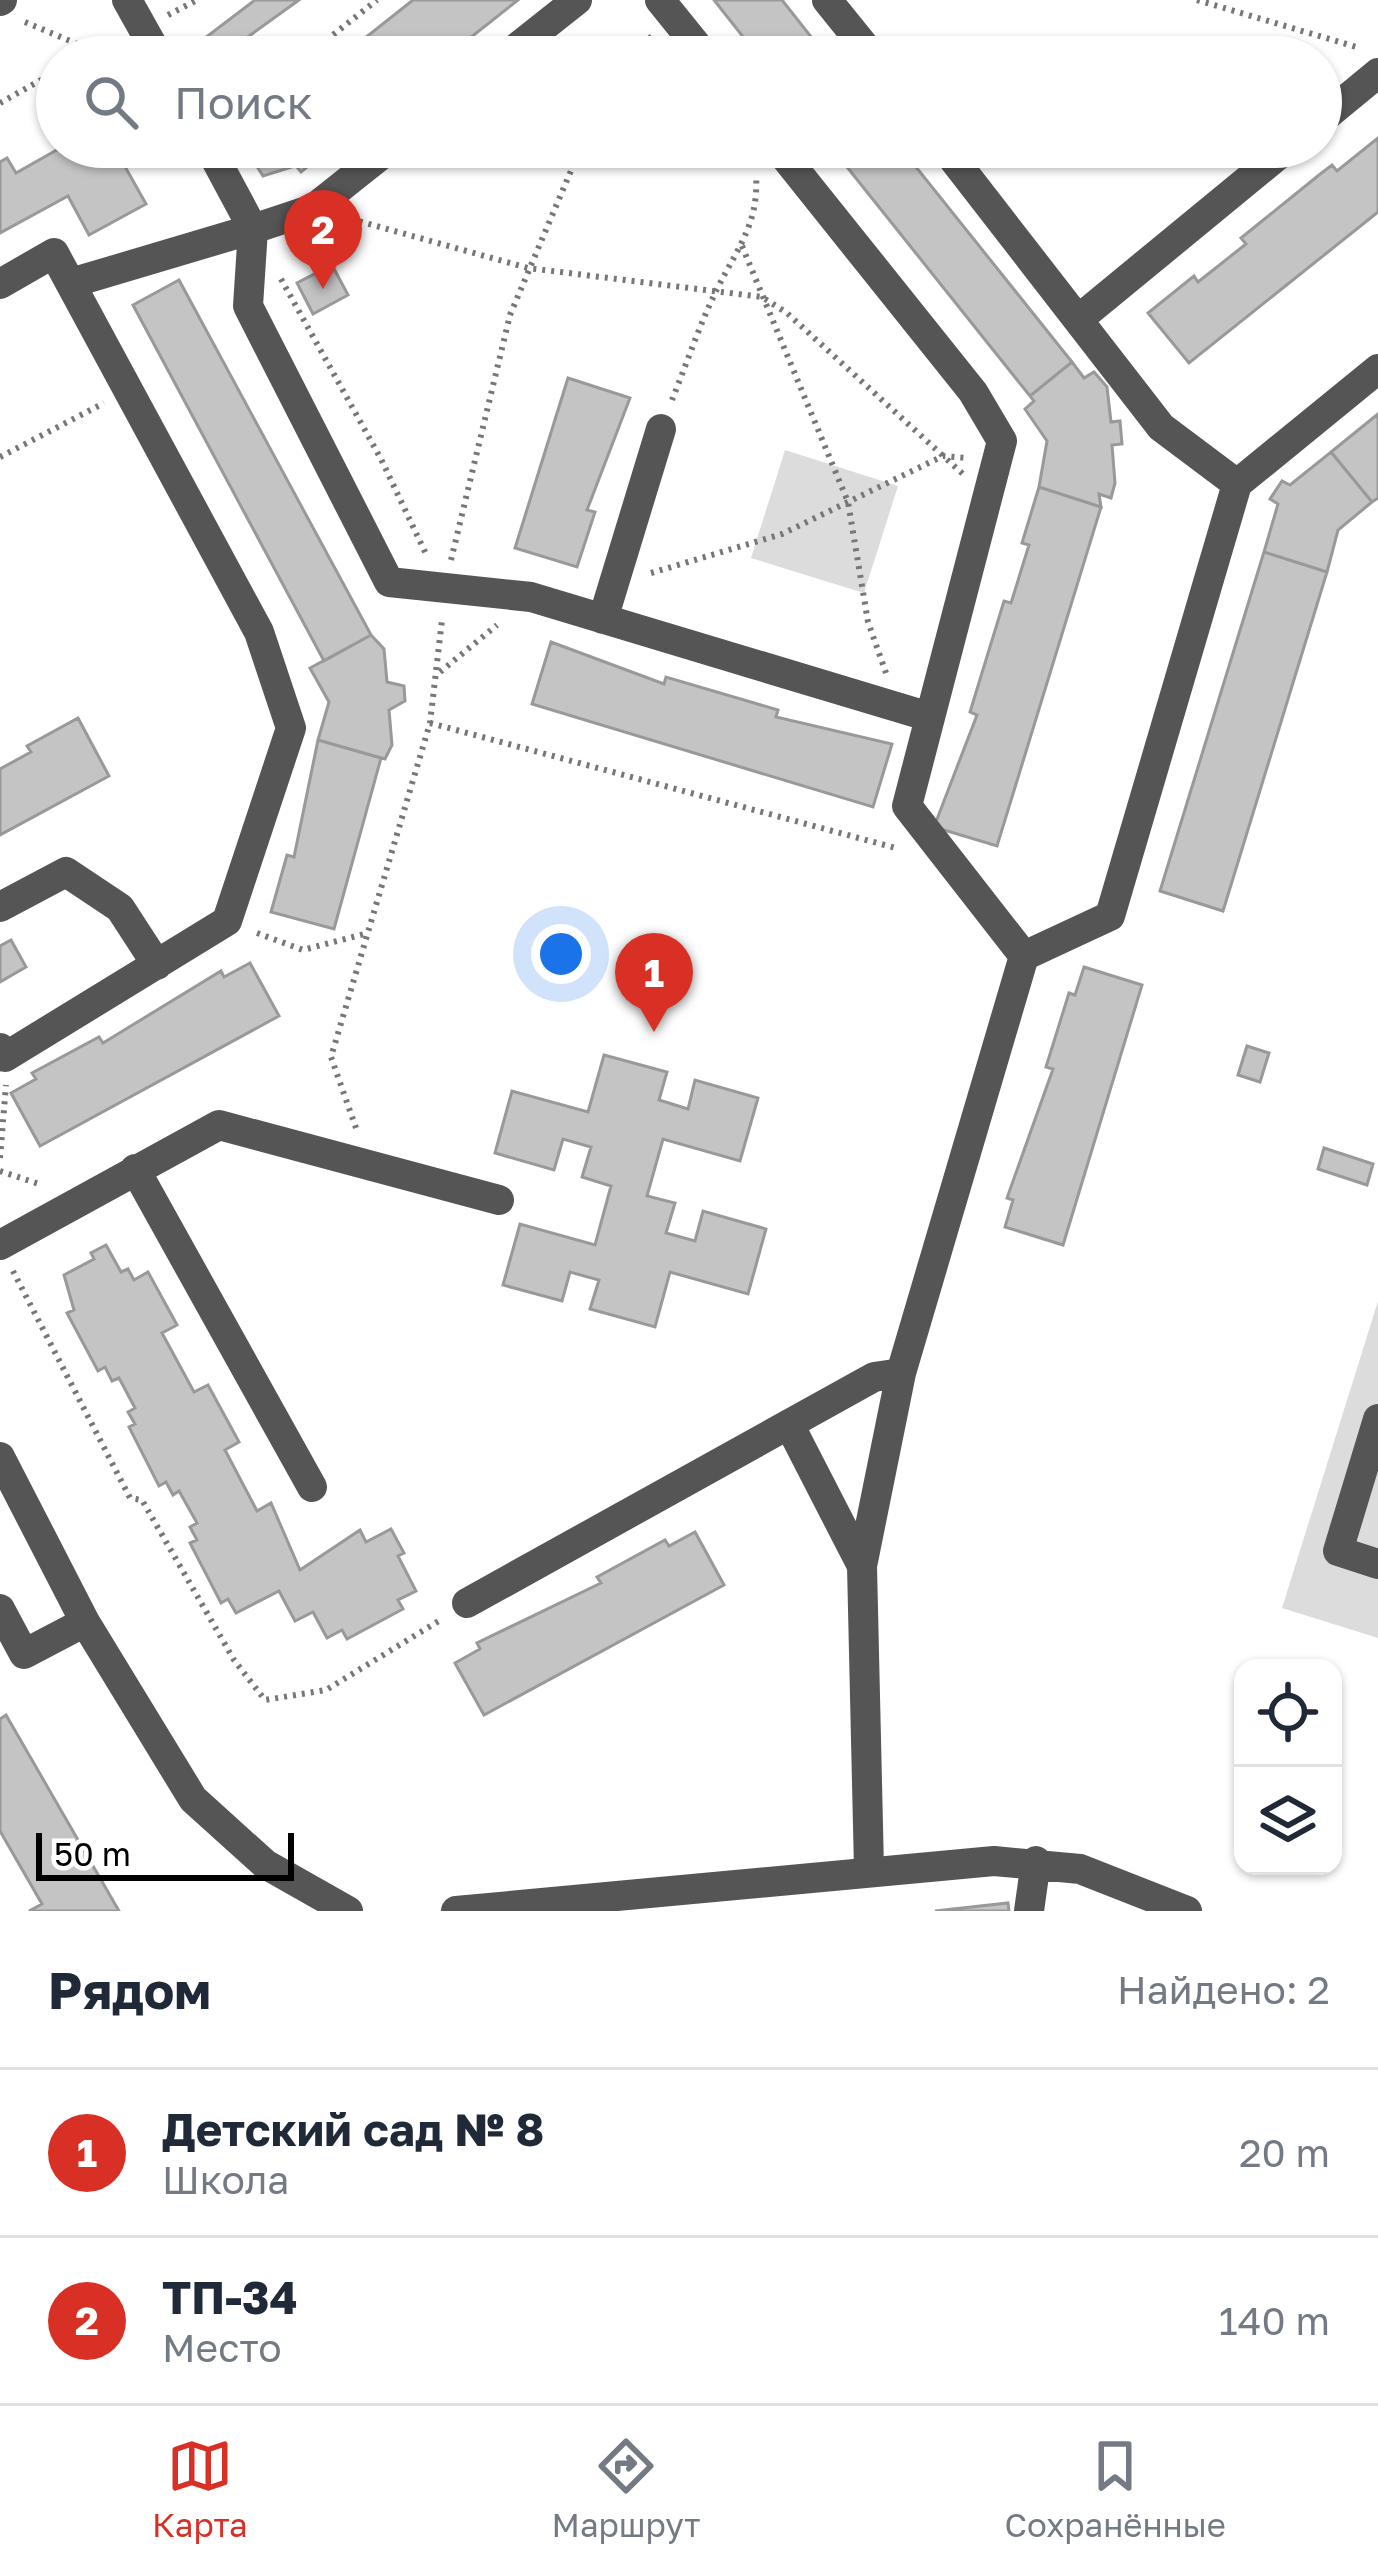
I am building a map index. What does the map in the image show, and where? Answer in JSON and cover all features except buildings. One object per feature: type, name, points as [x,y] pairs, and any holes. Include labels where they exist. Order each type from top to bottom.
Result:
[{"type":"street","points":[[127,0],[147,36]]},
{"type":"street","points":[[532,36],[577,0]]},
{"type":"street","points":[[660,0],[689,36]]},
{"type":"street","points":[[827,0],[856,36]]},
{"type":"street","points":[[1342,103],[1378,73]]},
{"type":"street","points":[[220,168],[253,229],[248,306],[389,582],[532,597],[930,717]]},
{"type":"street","points":[[71,284],[313,209],[365,168]]},
{"type":"street","points":[[776,168],[973,392],[1002,441],[907,806],[1024,956]]},
{"type":"street","points":[[961,168],[1161,427],[1238,484]]},
{"type":"street","points":[[1080,318],[1262,168]]},
{"type":"street","points":[[0,284],[54,253],[259,632],[290,728],[227,921],[3,1053]]},
{"type":"street","points":[[869,1869],[862,1566],[901,1373],[1024,956],[1110,916],[1238,484],[1378,369]]},
{"type":"street","points":[[603,619],[661,429]]},
{"type":"street","points":[[0,907],[66,872],[120,908],[157,965]]},
{"type":"street","points":[[5,1256],[135,1169],[219,1125],[499,1200]]},
{"type":"street","points":[[135,1169],[312,1487]]},
{"type":"street","points":[[467,1603],[874,1377],[901,1373]]},
{"type":"street","points":[[1378,1419],[1338,1551],[1378,1564]]},
{"type":"street","points":[[789,1424],[862,1566]]},
{"type":"street","points":[[0,1457],[85,1622],[193,1799],[265,1864],[348,1911]]},
{"type":"street","points":[[0,1609],[12,1660],[85,1622]]},
{"type":"street","points":[[1029,1911],[1036,1862]]},
{"type":"street","points":[[456,1911],[869,1869],[1036,1862],[1080,1869],[1187,1911]]},
{"type":"path","points":[[332,36],[377,0]]},
{"type":"path","points":[[1197,0],[1318,36]]},
{"type":"path","points":[[25,22],[58,36]]},
{"type":"path","points":[[1342,43],[1378,54]]},
{"type":"path","points":[[0,104],[36,83]]},
{"type":"path","points":[[353,1161],[358,1134],[331,1058],[430,724],[440,672],[443,591],[510,315],[572,168]]},
{"type":"path","points":[[661,429],[717,288],[742,246],[758,205],[764,168]]},
{"type":"path","points":[[313,209],[528,268],[762,297],[787,313],[988,497]]},
{"type":"path","points":[[253,229],[381,459],[443,591]]},
{"type":"path","points":[[742,246],[848,502],[868,622],[898,707]]},
{"type":"path","points":[[0,457],[128,390]]},
{"type":"path","points":[[614,585],[782,534],[943,456],[997,460]]},
{"type":"path","points":[[440,672],[532,597]]},
{"type":"path","points":[[430,724],[952,862]]},
{"type":"path","points":[[227,921],[303,950],[368,934]]},
{"type":"path","points":[[0,1158],[3,1053]]},
{"type":"path","points":[[5,1256],[130,1498],[142,1500],[233,1660],[265,1700],[326,1690],[467,1603]]},
{"type":"shaded area","points":[[785,450],[898,486],[864,593],[751,558]]},
{"type":"shaded area","points":[[1378,1301],[1378,1638],[1282,1608]]},
{"type":"place","name":"ТП-34","points":[[323,289]]},
{"type":"place","name":"Детский сад № 8","points":[[654,1032]]}]
